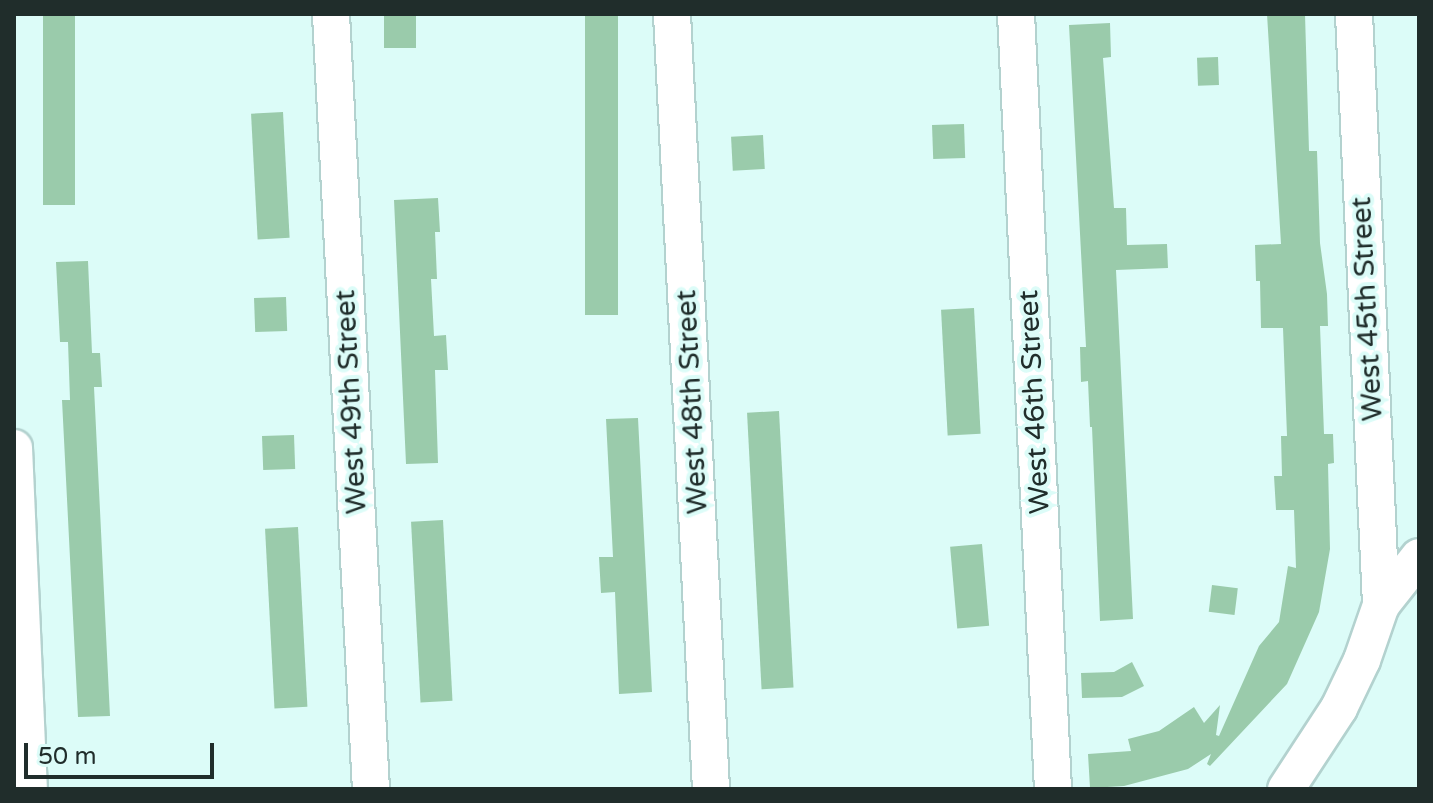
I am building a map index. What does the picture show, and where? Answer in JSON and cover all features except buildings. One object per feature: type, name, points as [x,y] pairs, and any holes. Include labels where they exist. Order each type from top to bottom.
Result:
[{"type":"street","name":"West 49th Street","points":[[331,14],[371,789]]},
{"type":"street","name":"West 48th Street","points":[[672,14],[711,789]]},
{"type":"street","name":"West 46th Street","points":[[1016,14],[1053,789]]},
{"type":"street","name":"West 45th Street","points":[[1354,14],[1381,605]]},
{"type":"street","points":[[14,448],[29,789]]},
{"type":"street","points":[[1286,789],[1339,708],[1362,660],[1381,605],[1419,557]]}]
